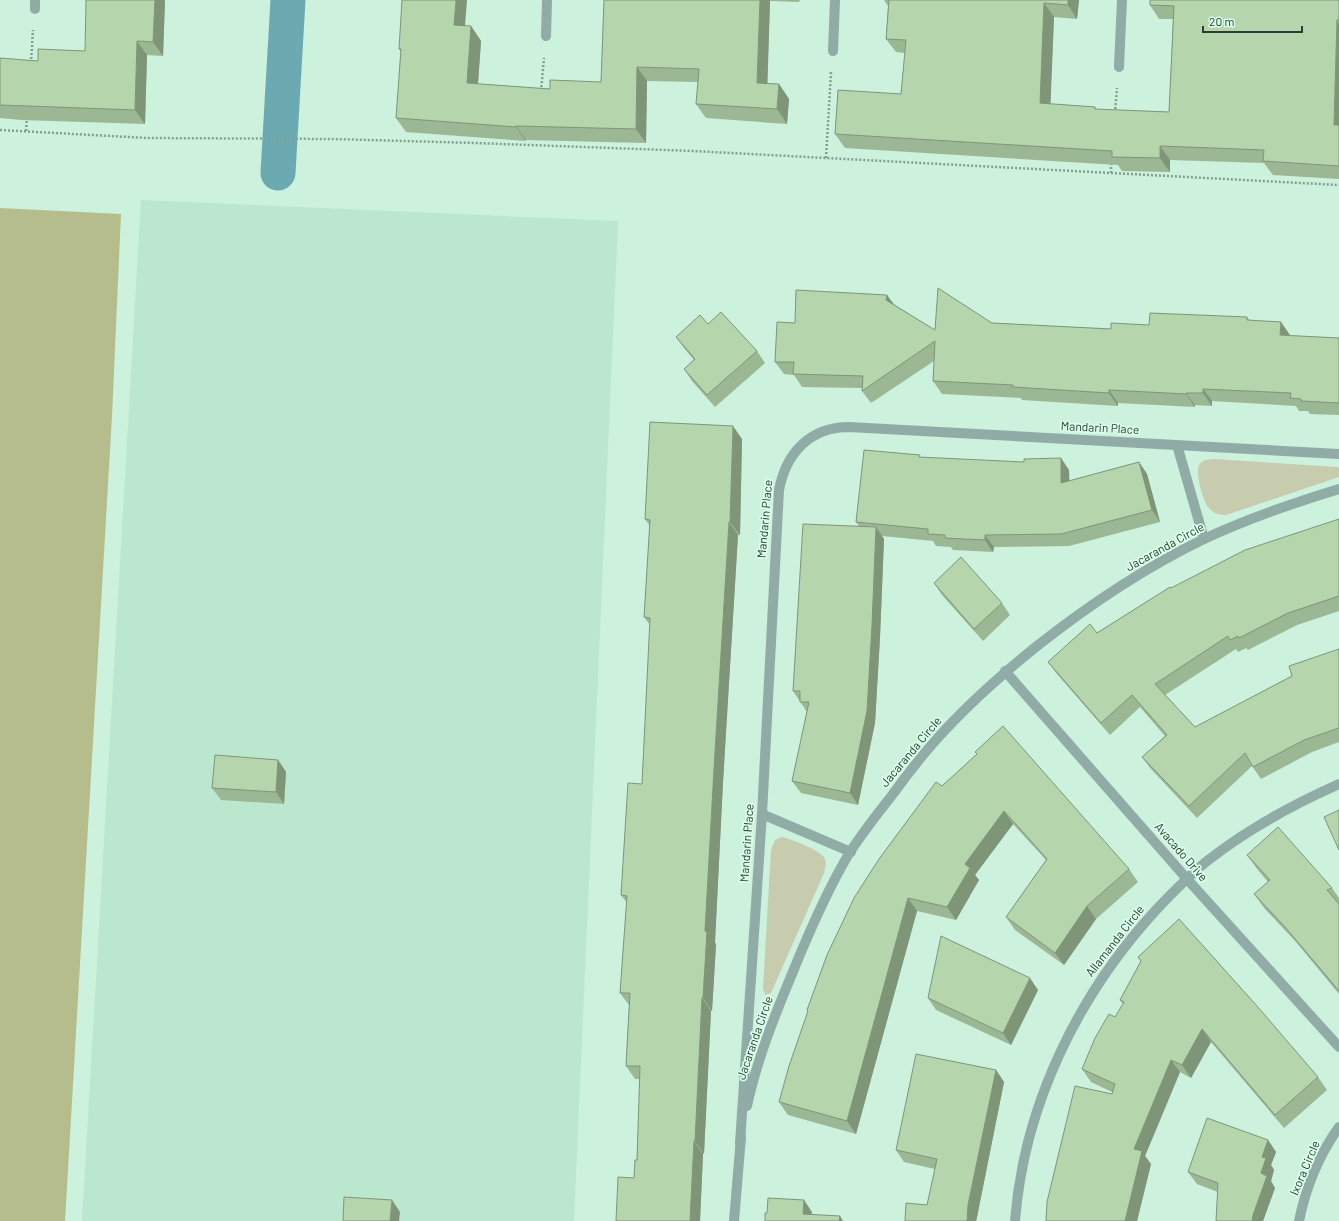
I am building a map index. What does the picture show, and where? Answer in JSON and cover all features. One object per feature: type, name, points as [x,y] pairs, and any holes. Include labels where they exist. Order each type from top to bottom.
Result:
[{"type":"street","points":[[546,36],[547,0]]},
{"type":"street","points":[[833,51],[835,0]]},
{"type":"street","points":[[1119,67],[1122,0]]},
{"type":"street","name":"Mandarin Place","points":[[740,1143],[762,814],[779,490],[781,477],[786,465],[799,448],[807,441],[824,431],[840,427],[849,427],[1339,454]]},
{"type":"street","points":[[1177,445],[1204,539]]},
{"type":"street","name":"Jacaranda Circle","points":[[734,1221],[740,1143],[747,1103],[756,1070],[775,1015],[820,908],[851,852],[877,815],[935,741],[968,706],[1005,672],[1097,601],[1159,562],[1204,539],[1265,514],[1339,489]]},
{"type":"street","name":"Avacado Drive","points":[[1005,672],[1187,879],[1339,1047]]},
{"type":"street","name":"Allamanda Circle","points":[[1015,1221],[1020,1179],[1027,1145],[1049,1078],[1079,1015],[1117,957],[1138,930],[1187,879],[1209,859],[1246,833],[1308,798],[1339,784]]},
{"type":"street","points":[[762,814],[851,852]]},
{"type":"street","name":"Ixora Circle","points":[[1299,1221],[1310,1183],[1321,1157],[1339,1126]]},
{"type":"path","points":[[30,70],[35,4]]},
{"type":"path","points":[[540,98],[546,36]]},
{"type":"path","points":[[826,158],[833,51]]},
{"type":"path","points":[[1115,120],[1119,67]]},
{"type":"path","points":[[26,131],[27,116]]},
{"type":"path","points":[[0,130],[147,138],[333,139],[669,150],[1339,186]]},
{"type":"path","points":[[1110,173],[1112,158]]},
{"type":"shaded area","points":[[141,200],[618,221],[574,1221],[82,1221]]},
{"type":"shaded area","points":[[0,208],[121,214],[112,416],[65,1221],[0,1221]]},
{"type":"shaded area","points":[[1214,459],[1337,467],[1339,468],[1339,477],[1226,515],[1221,515],[1212,511],[1207,505],[1202,493],[1198,473],[1198,467],[1201,462],[1204,460]]},
{"type":"shaded area","points":[[781,837],[797,842],[821,854],[824,857],[826,865],[824,873],[771,993],[765,995],[763,988],[771,850],[775,840]]},
{"type":"building","points":[[86,0],[155,0],[153,42],[137,41],[135,110],[0,105],[0,58],[38,61],[38,49],[85,51]]},
{"type":"building","points":[[402,0],[456,0],[454,25],[471,26],[467,83],[550,89],[550,80],[601,82],[604,0],[760,0],[757,83],[779,84],[777,109],[696,104],[699,69],[637,67],[636,129],[516,127],[396,118],[401,49],[399,49]]},
{"type":"building","points":[[889,0],[1068,0],[1068,5],[1044,3],[1040,103],[1095,107],[1095,109],[1169,112],[1174,6],[1150,5],[1150,0],[1339,0],[1334,125],[1339,125],[1339,166],[1263,161],[1264,150],[1160,146],[1160,158],[1112,157],[1112,151],[835,134],[838,90],[901,94],[906,40],[886,39]]},
{"type":"building","points":[[938,288],[992,323],[1111,329],[1111,323],[1149,325],[1150,313],[1247,317],[1247,320],[1281,322],[1280,335],[1339,338],[1339,403],[1301,401],[1301,399],[1290,398],[1291,393],[1203,389],[1203,393],[1186,394],[1109,390],[1109,393],[1013,387],[1013,385],[933,381],[935,341],[862,391],[863,376],[793,374],[794,362],[775,362],[777,322],[795,323],[796,290],[887,295],[886,300],[935,330]]},
{"type":"building","points":[[721,312],[757,351],[707,395],[684,369],[695,359],[676,337],[700,315],[708,324]]},
{"type":"building","points":[[650,422],[733,426],[730,522],[714,769],[705,931],[707,932],[690,1221],[616,1221],[618,1177],[634,1178],[635,1160],[637,1160],[640,1066],[626,1066],[630,993],[620,993],[627,896],[621,895],[628,783],[642,784],[650,618],[644,617],[650,520],[645,519]]},
{"type":"building","points":[[864,450],[920,455],[919,457],[1024,462],[1024,459],[1061,458],[1061,483],[1139,462],[1152,510],[1061,534],[985,535],[985,540],[945,538],[945,535],[928,534],[928,529],[856,522]]},
{"type":"building","points":[[1339,519],[1339,596],[1288,613],[1239,638],[1238,636],[1230,640],[1228,636],[1155,684],[1195,727],[1292,676],[1289,666],[1339,649],[1339,728],[1304,740],[1253,767],[1245,753],[1189,806],[1142,757],[1167,735],[1132,695],[1101,723],[1048,662],[1090,624],[1097,633],[1170,587],[1171,588],[1245,550]]},
{"type":"building","points":[[803,524],[876,527],[867,711],[850,793],[792,781],[809,702],[800,702],[800,691],[793,691]]},
{"type":"building","points":[[961,557],[1002,603],[974,629],[934,583]]},
{"type":"building","points":[[1003,726],[1129,869],[1087,906],[1055,953],[1006,917],[1047,859],[1004,811],[965,864],[970,868],[947,907],[908,898],[847,1121],[779,1102],[789,1066],[808,1011],[807,1010],[827,955],[854,898],[879,859],[936,782],[942,786],[977,754],[975,752]]},
{"type":"building","points":[[215,755],[278,760],[276,792],[212,788]]},
{"type":"building","points":[[1339,810],[1339,850],[1324,817]]},
{"type":"building","points":[[1278,827],[1332,888],[1327,890],[1339,904],[1339,991],[1285,927],[1254,894],[1270,880],[1247,855]]},
{"type":"building","points":[[1179,919],[1318,1077],[1275,1115],[1202,1029],[1182,1065],[1171,1060],[1134,1149],[1142,1151],[1125,1221],[1046,1221],[1047,1202],[1075,1086],[1112,1094],[1115,1084],[1082,1069],[1095,1038],[1109,1014],[1115,1017],[1124,1002],[1120,1000],[1141,961],[1138,957]]},
{"type":"building","points":[[941,936],[1030,978],[1003,1033],[928,998]]},
{"type":"building","points":[[916,1054],[996,1070],[968,1205],[967,1221],[905,1221],[906,1203],[927,1205],[937,1159],[896,1150]]},
{"type":"building","points":[[1207,1118],[1268,1140],[1262,1157],[1266,1158],[1261,1173],[1267,1176],[1252,1221],[1216,1221],[1218,1183],[1188,1172]]},
{"type":"building","points":[[344,1197],[392,1200],[390,1221],[343,1221]]},
{"type":"building","points":[[768,1198],[804,1200],[803,1214],[840,1216],[839,1221],[765,1221]]},
{"type":"waterway","points":[[278,173],[288,0]]}]
